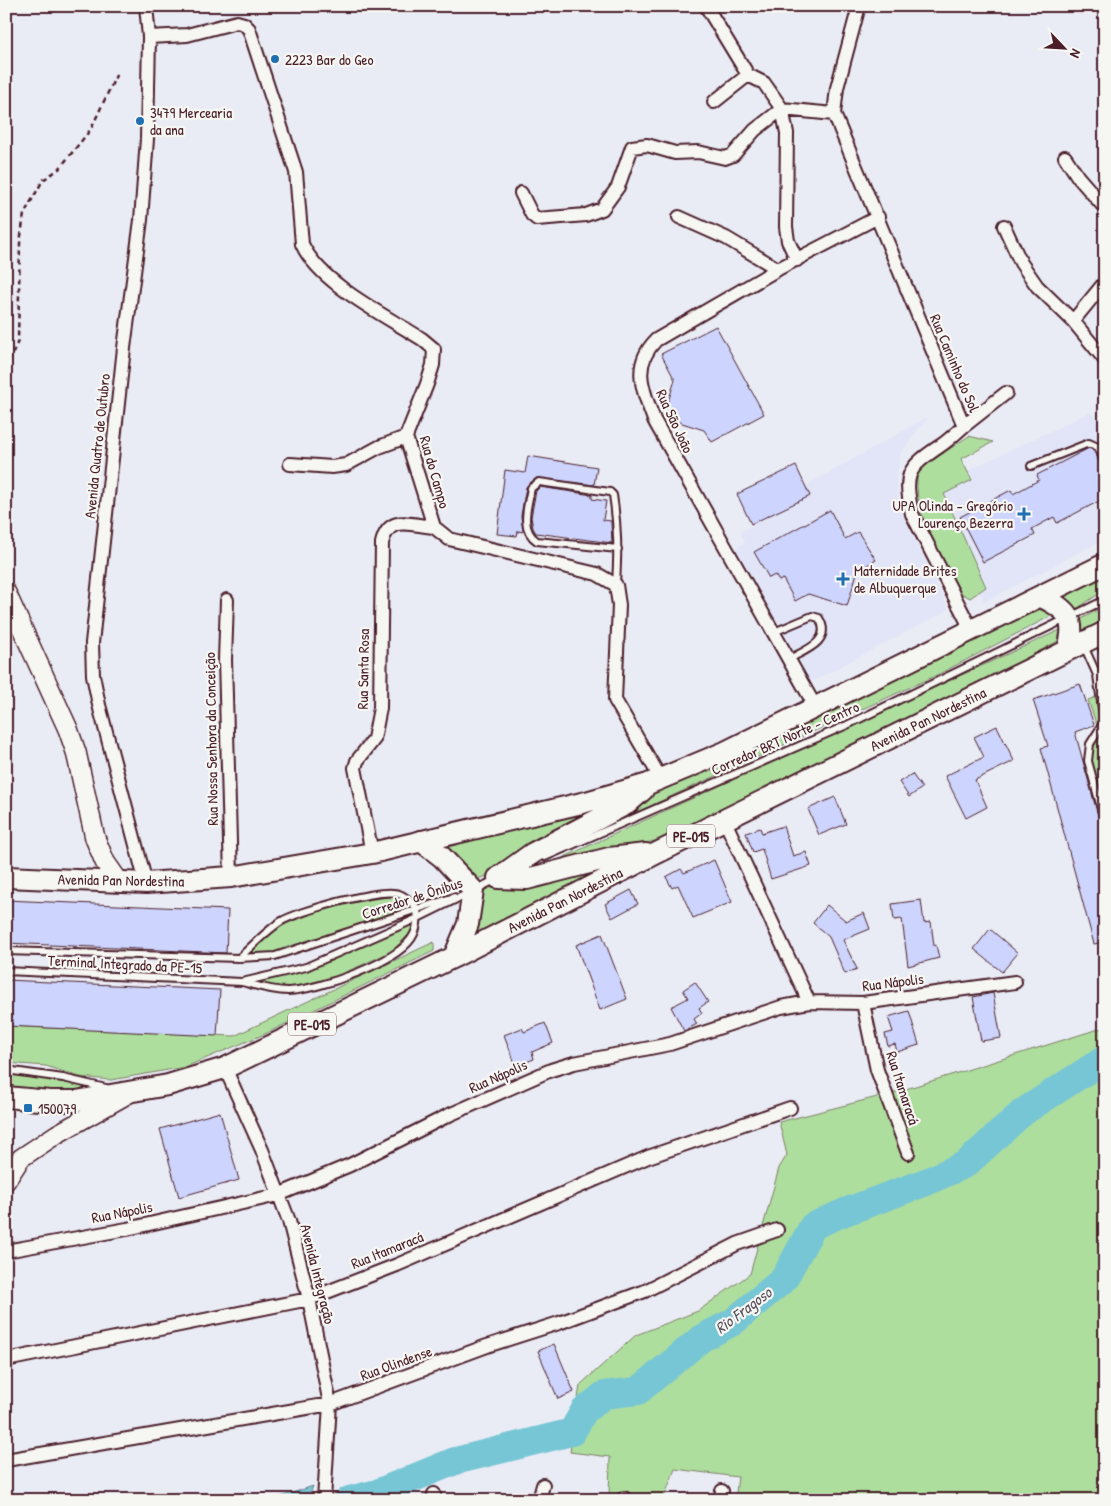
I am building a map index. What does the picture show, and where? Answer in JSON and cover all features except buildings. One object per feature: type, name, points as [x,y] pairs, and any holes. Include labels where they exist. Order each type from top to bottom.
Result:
[{"type":"highway","name":"Avenida Pan Nordestina","points":[[6,877],[146,883],[231,877],[372,853],[586,802],[655,782],[726,752],[1042,597],[1105,564]]},
{"type":"highway","points":[[1042,597],[1064,610],[1070,618],[1072,638],[1088,640]]},
{"type":"highway","name":"Avenida Pan Nordestina","points":[[6,1097],[59,1101],[129,1093],[168,1085],[225,1068],[1088,640]]},
{"type":"highway","points":[[498,878],[533,853],[627,804],[655,782]]},
{"type":"highway","points":[[422,841],[442,857],[473,891],[468,924],[454,956]]},
{"type":"highway","points":[[498,878],[527,879],[609,858],[655,854]]},
{"type":"main road","points":[[6,593],[68,728],[76,752],[95,838],[105,862],[119,882]]},
{"type":"main road","points":[[6,1181],[21,1158],[57,1134],[129,1093]]},
{"type":"street","name":"Avenida Quatro de Outubro","points":[[146,6],[148,37],[147,139],[141,220],[124,348],[92,643],[93,676],[99,706],[146,883]]},
{"type":"street","points":[[706,6],[748,75],[764,83],[782,108],[787,133],[786,227],[788,242],[796,260]]},
{"type":"street","points":[[521,194],[532,215],[537,219],[592,214],[602,209],[614,195],[632,148],[647,145],[675,154],[698,152],[725,158],[733,155],[755,130],[782,108],[834,114],[837,88],[859,6]]},
{"type":"street","name":"Rua do Campo","points":[[148,37],[187,35],[237,22],[244,24],[249,29],[296,172],[302,244],[306,254],[321,273],[422,339],[434,349],[433,365],[428,384],[406,437],[434,527],[449,539],[596,574],[616,586]]},
{"type":"street","points":[[714,102],[748,75]]},
{"type":"street","name":"Rua Caminho do Sol","points":[[834,114],[880,220],[924,336],[964,426],[914,465],[908,477],[908,495],[912,514],[972,631]]},
{"type":"street","points":[[1065,157],[1078,177],[1105,208]]},
{"type":"street","points":[[679,217],[726,238],[778,269]]},
{"type":"street","name":"Rua São João","points":[[816,708],[669,450],[651,413],[640,372],[646,350],[656,340],[778,269],[880,220]]},
{"type":"street","points":[[1004,226],[1021,263],[1037,286],[1073,321],[1105,360]]},
{"type":"street","points":[[1073,321],[1105,282]]},
{"type":"street","points":[[964,426],[1006,393]]},
{"type":"street","points":[[290,464],[346,465],[379,446],[406,437]]},
{"type":"street","name":"Rua Santa Rosa","points":[[372,853],[355,768],[356,761],[374,739],[380,708],[382,543],[385,532],[390,525],[398,523],[434,527]]},
{"type":"street","points":[[616,586],[619,605],[615,700],[655,782]]},
{"type":"street","name":"Rua Nossa Senhora da Conceição","points":[[227,600],[225,660],[231,877]]},
{"type":"street","points":[[724,819],[809,1002]]},
{"type":"street","name":"Rua Nápolis","points":[[6,1251],[127,1229],[278,1195],[350,1165],[449,1115],[551,1070],[574,1063],[670,1044],[781,1007],[809,1002],[864,1003],[1016,982]]},
{"type":"street","name":"Rua Itamaracá","points":[[864,1003],[877,1070],[908,1153]]},
{"type":"street","name":"Avenida Integração","points":[[225,1068],[262,1150],[288,1222],[309,1298],[330,1404],[326,1495]]},
{"type":"street","name":"Rua Itamaracá","points":[[6,1360],[309,1298],[397,1265],[648,1157],[790,1108]]},
{"type":"street","name":"Rua Olindense","points":[[6,1460],[330,1404],[487,1346],[559,1323],[645,1291],[737,1244],[777,1230]]},
{"type":"street","points":[[539,1500],[543,1484]]},
{"type":"lane","points":[[1030,466],[1089,443],[1098,448],[1105,462]]},
{"type":"lane","points":[[616,586],[618,549],[618,529],[613,495],[610,492],[539,482],[531,488],[526,524],[532,537],[537,541],[618,549]]},
{"type":"lane","name":"Corredor BRT Norte - Centro","points":[[473,891],[498,878],[847,725],[1105,600]]},
{"type":"lane","points":[[774,632],[812,616],[819,618],[824,626],[823,635],[817,643],[789,659]]},
{"type":"lane","points":[[1088,640],[1105,657]]},
{"type":"lane","points":[[1088,640],[1097,675],[1104,722],[1090,744],[1088,761],[1105,822]]},
{"type":"lane","name":"Corredor de Ônibus","points":[[239,958],[275,956],[473,891]]},
{"type":"lane","name":"Corredor de Ônibus","points":[[242,982],[306,967],[418,918],[473,891]]},
{"type":"lane","points":[[239,958],[286,919],[358,897],[389,892],[399,894],[418,908],[414,935],[394,955],[343,979],[323,985],[289,991],[269,989],[242,982]]},
{"type":"lane","name":"Terminal Integrado da PE-15","points":[[6,951],[239,958]]},
{"type":"lane","name":"Terminal Integrado da PE-15","points":[[6,971],[242,982]]},
{"type":"lane","points":[[6,1070],[63,1078],[129,1093]]},
{"type":"path","points":[[6,370],[18,341],[20,243],[24,214],[43,180],[59,169],[91,128],[118,71]]},
{"type":"shaded area","name":"UPA Olinda – Gregório Lourenço Bezerra","points":[[1090,412],[1105,427],[1105,539],[984,602],[931,488]]},
{"type":"shaded area","name":"Maternidade Brites de Albuquerque","points":[[928,417],[901,453],[896,478],[899,502],[904,516],[949,610],[809,683],[736,548],[745,542],[740,532],[807,495],[803,487]]},
{"type":"green space","points":[[969,436],[993,442],[961,459],[972,480],[944,494],[986,587],[970,598],[961,593],[929,534],[919,503],[917,486],[918,470]]},
{"type":"green space","points":[[1105,568],[1105,590],[1073,611],[1062,591]]},
{"type":"green space","points":[[1105,606],[1105,625],[1077,639],[1076,622]]},
{"type":"green space","points":[[1038,609],[1053,615],[937,675],[604,827],[653,788],[1025,611]]},
{"type":"green space","points":[[1060,630],[1058,641],[924,713],[658,840],[536,870]]},
{"type":"green space","points":[[1105,694],[1105,782],[1098,785],[1090,755],[1091,740],[1097,726],[1088,700]]},
{"type":"green space","points":[[611,803],[490,875],[474,880],[430,839]]},
{"type":"green space","points":[[629,860],[463,947],[479,892],[500,882]]},
{"type":"green space","points":[[399,894],[417,908],[275,956],[239,958],[280,922],[358,897]]},
{"type":"green space","points":[[412,921],[416,927],[392,951],[336,977],[280,990],[242,982],[306,967]]},
{"type":"green space","points":[[434,942],[434,951],[267,1033],[185,1067],[111,1080],[80,1077],[46,1066],[6,1063],[6,1026],[234,1036]]},
{"type":"green space","points":[[1105,1027],[1105,1500],[735,1500],[738,1477],[675,1469],[663,1500],[609,1500],[610,1457],[570,1452],[580,1385],[636,1335],[698,1311],[750,1274],[779,1168],[787,1155],[779,1122],[893,1093]]},
{"type":"green space","points":[[6,1070],[123,1092],[6,1094]]},
{"type":"water","points":[[313,1486],[308,1500],[271,1500]]},
{"type":"waterway","name":"Rio Fragoso","points":[[349,1500],[377,1493],[455,1461],[572,1432],[584,1411],[604,1395],[638,1391],[702,1338],[733,1322],[784,1279],[813,1226],[926,1182],[966,1164],[1023,1112],[1105,1059]]},
{"type":"place","name":"2223 Bar do Geo","points":[[275,59]]},
{"type":"place","name":"3479 Mercearia da ana","points":[[140,121]]},
{"type":"place","name":"UPA Olinda – Gregório Lourenço Bezerra","points":[[1024,514]]},
{"type":"place","name":"Maternidade Brites de Albuquerque","points":[[843,579]]},
{"type":"place","name":"150079","points":[[28,1108]]}]
